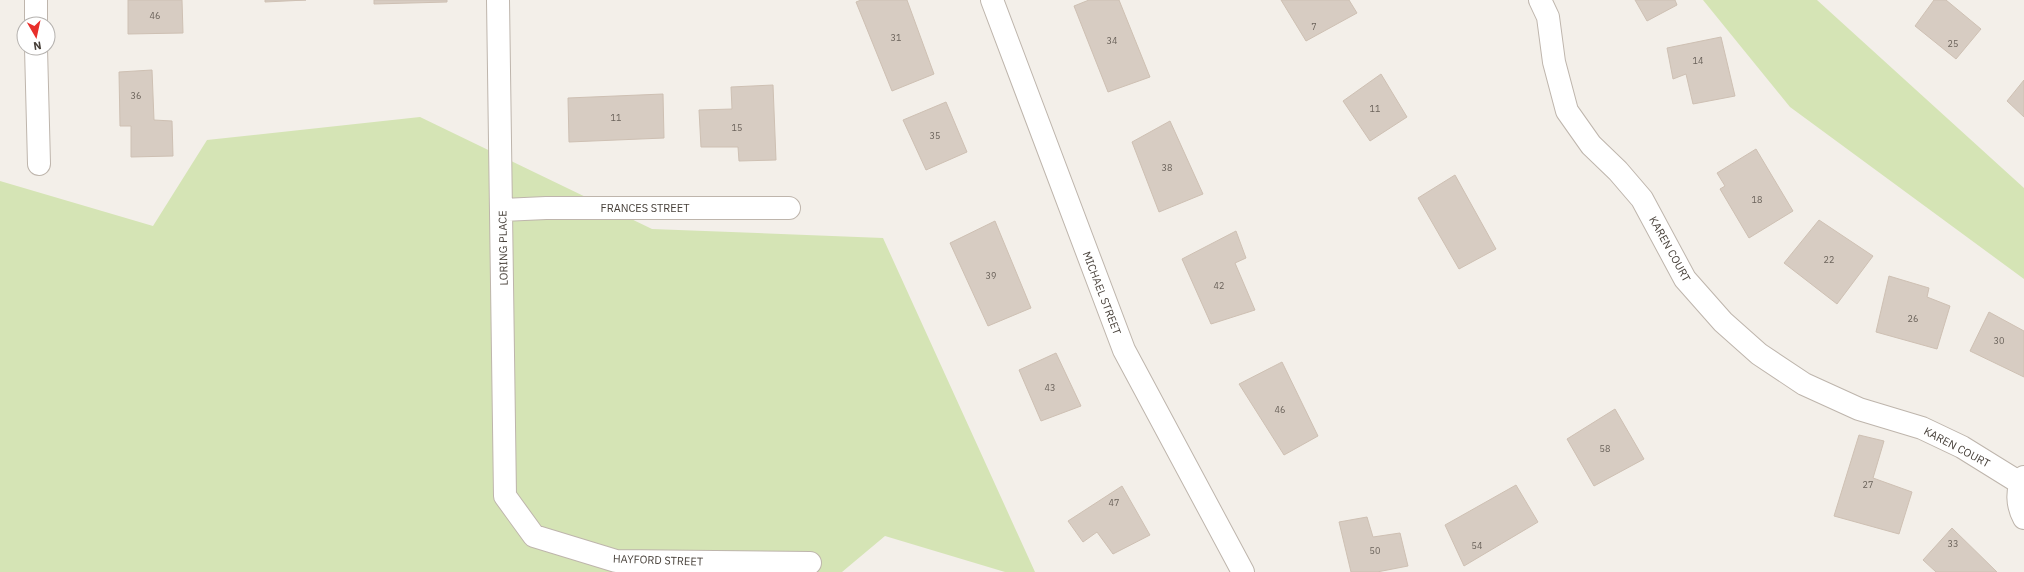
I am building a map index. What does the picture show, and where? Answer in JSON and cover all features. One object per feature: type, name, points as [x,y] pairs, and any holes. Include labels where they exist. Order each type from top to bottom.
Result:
[{"type":"street","points":[[36,0],[36,16]]},
{"type":"street","name":"LORING PLACE","points":[[498,0],[505,496]]},
{"type":"street","name":"MICHAEL STREET","points":[[992,0],[1124,350],[1243,572]]},
{"type":"street","name":"KAREN COURT","points":[[1540,0],[1548,16],[1554,62],[1567,112],[1591,145],[1618,171],[1642,199],[1685,279],[1723,322],[1759,354],[1804,384],[1859,409],[1922,428],[2022,480]]},
{"type":"street","points":[[36,56],[39,164]]},
{"type":"street","name":"FRANCES STREET","points":[[502,210],[546,208],[788,208]]},
{"type":"street","points":[[2022,480],[2018,496],[2020,510],[2024,518]]},
{"type":"street","name":"HAYFORD STREET","points":[[505,496],[534,536],[616,561],[810,563]]},
{"type":"green space","points":[[1703,0],[1817,0],[2024,188],[2024,279],[1790,107]]},
{"type":"green space","points":[[420,117],[652,229],[883,238],[1035,572],[1005,572],[885,536],[842,572],[0,572],[0,181],[153,226],[207,140]]},
{"type":"building","points":[[128,0],[182,0],[183,33],[128,34]]},
{"type":"building","points":[[265,0],[306,0],[265,2]]},
{"type":"building","points":[[374,0],[447,0],[447,2],[374,4]]},
{"type":"building","points":[[861,0],[907,0],[934,74],[892,91],[856,2]]},
{"type":"building","points":[[1089,0],[1119,0],[1150,77],[1108,92],[1074,6]]},
{"type":"building","points":[[1281,0],[1349,0],[1357,13],[1306,41]]},
{"type":"building","points":[[1635,0],[1675,0],[1677,5],[1647,21]]},
{"type":"building","points":[[1934,0],[1946,0],[1981,29],[1956,59],[1915,26]]},
{"type":"building","points":[[1721,37],[1735,96],[1693,104],[1686,74],[1673,79],[1667,48]]},
{"type":"building","points":[[152,70],[154,120],[172,121],[173,156],[131,157],[131,126],[120,126],[119,72]]},
{"type":"building","points":[[1381,74],[1407,117],[1370,141],[1343,101]]},
{"type":"building","points":[[2024,80],[2024,117],[2007,101]]},
{"type":"building","points":[[773,85],[776,160],[739,161],[738,147],[701,147],[699,110],[732,109],[731,87]]},
{"type":"building","points":[[663,94],[664,138],[569,142],[568,98]]},
{"type":"building","points":[[946,102],[967,152],[926,170],[903,120]]},
{"type":"building","points":[[1170,121],[1203,194],[1159,212],[1132,142]]},
{"type":"building","points":[[1756,149],[1793,211],[1749,238],[1720,189],[1725,186],[1717,173]]},
{"type":"building","points":[[1455,175],[1496,249],[1459,269],[1418,198]]},
{"type":"building","points":[[1819,220],[1873,256],[1837,304],[1784,263]]},
{"type":"building","points":[[995,221],[1031,308],[988,326],[950,243]]},
{"type":"building","points":[[1236,231],[1246,258],[1235,263],[1255,310],[1211,324],[1182,259]]},
{"type":"building","points":[[1889,276],[1929,288],[1927,297],[1950,306],[1937,349],[1876,332]]},
{"type":"building","points":[[1989,312],[2024,331],[2024,377],[1970,351]]},
{"type":"building","points":[[1056,353],[1081,406],[1041,421],[1019,370]]},
{"type":"building","points":[[1282,362],[1318,436],[1284,455],[1239,384]]},
{"type":"building","points":[[1615,409],[1644,459],[1594,486],[1567,439]]},
{"type":"building","points":[[1859,435],[1884,441],[1873,478],[1912,492],[1899,534],[1834,516]]},
{"type":"building","points":[[1516,485],[1538,522],[1464,566],[1445,525]]},
{"type":"building","points":[[1122,486],[1150,535],[1113,554],[1097,532],[1083,542],[1068,521]]},
{"type":"building","points":[[1367,517],[1373,537],[1400,533],[1408,566],[1377,572],[1351,572],[1339,522]]},
{"type":"building","points":[[1952,528],[1997,572],[1936,572],[1923,560]]}]
